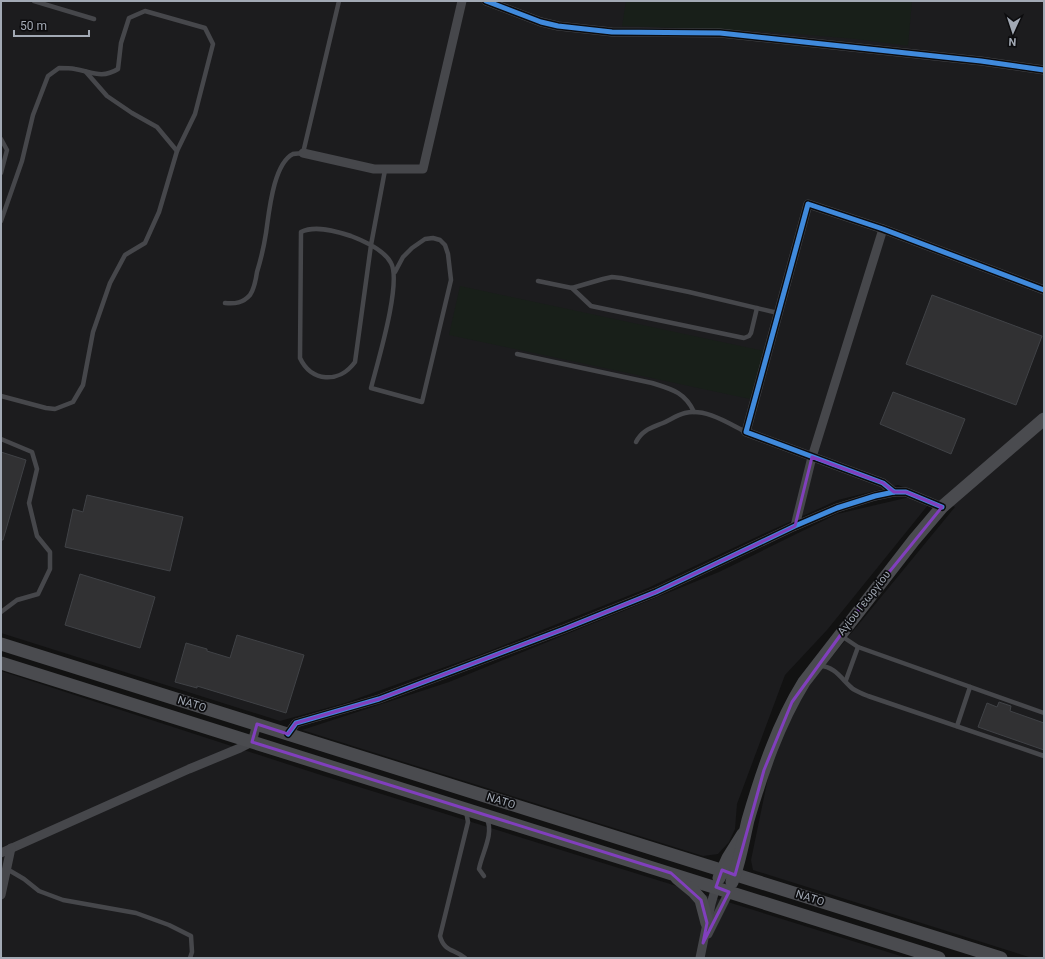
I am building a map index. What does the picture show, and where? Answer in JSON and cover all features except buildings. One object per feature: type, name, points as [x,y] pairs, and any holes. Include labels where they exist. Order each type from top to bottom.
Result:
[{"type":"main road","name":"Αγίου Γεωργίου","points":[[729,892],[764,770],[784,718],[792,702],[815,666],[914,540],[942,507],[1044,419]]},
{"type":"main road","name":"ΝΑΤΟ","points":[[1,644],[1001,958]]},
{"type":"main road","name":"ΝΑΤΟ","points":[[1,663],[939,958]]},
{"type":"main road","name":"Αγίου Γεωργίου","points":[[716,887],[728,858],[746,829]]},
{"type":"main road","points":[[671,873],[694,892],[701,900],[707,923]]},
{"type":"street","points":[[302,153],[374,169],[423,170],[462,1]]},
{"type":"street","points":[[486,1],[541,22],[585,29],[612,32],[720,33],[981,61],[1044,70]]},
{"type":"street","points":[[894,492],[883,484],[746,432],[808,204],[883,229],[1044,290]]},
{"type":"street","points":[[795,526],[812,457],[883,229]]},
{"type":"street","points":[[288,734],[296,723],[379,699],[564,629],[656,592],[795,526],[837,508],[875,496],[894,492],[906,492],[942,507]]},
{"type":"street","points":[[1,853],[252,742],[257,724]]},
{"type":"street","points":[[1,895],[11,848]]},
{"type":"street","points":[[700,958],[716,887]]},
{"type":"street","points":[[703,943],[729,892]]},
{"type":"lane","points":[[34,1],[94,19]]},
{"type":"lane","points":[[225,303],[234,304],[250,295],[255,282],[266,233],[268,209],[273,190],[285,162],[294,154],[302,153],[339,1]]},
{"type":"lane","points":[[1,221],[22,161],[33,115],[48,76],[59,68],[96,75],[111,74],[118,69],[121,43],[129,18],[145,11],[205,28],[213,44],[195,114],[177,151],[159,212],[144,242],[125,255],[110,283],[93,332],[83,385],[73,402],[55,409],[1,396]]},
{"type":"lane","points":[[85,72],[107,96],[132,113],[157,127],[177,151]]},
{"type":"lane","points":[[1,139],[7,150],[1,172]]},
{"type":"lane","points":[[385,170],[371,245],[355,362],[341,375],[329,377],[316,375],[306,368],[300,358],[300,232],[308,229],[332,231],[353,237],[371,245],[391,262],[395,272],[389,317],[371,388],[422,402],[451,280],[448,254],[445,245],[440,240],[433,238],[425,239],[412,248],[403,257],[395,272]]},
{"type":"lane","points":[[538,281],[572,288],[603,279],[621,278],[778,313]]},
{"type":"lane","points":[[572,288],[591,306],[744,338],[749,336],[751,333],[757,308]]},
{"type":"lane","points":[[517,354],[652,383],[668,388],[680,394],[690,402],[694,412]]},
{"type":"lane","points":[[636,442],[639,435],[646,429],[685,413],[694,412],[710,415],[746,432]]},
{"type":"lane","points":[[1,439],[32,452],[37,469],[30,503],[37,536],[50,552],[50,569],[38,594],[17,600],[1,612]]},
{"type":"lane","points":[[841,633],[846,640],[858,647],[1044,713]]},
{"type":"lane","points":[[846,680],[858,647]]},
{"type":"lane","points":[[815,666],[825,666],[846,680],[852,687],[868,696],[1044,756]]},
{"type":"lane","points":[[957,726],[970,688]]},
{"type":"lane","points":[[465,958],[447,948],[441,942],[440,936],[468,822],[466,809]]},
{"type":"lane","points":[[483,814],[488,820],[488,840],[479,869],[484,876]]},
{"type":"lane","points":[[7,869],[39,891],[63,900],[136,913],[169,925],[190,936],[192,952],[190,958]]},
{"type":"highlighted area","points":[[812,457],[883,483],[894,492],[906,492],[942,507],[860,608],[792,702],[764,770],[735,875],[722,870],[716,887],[729,892],[703,943],[707,923],[701,900],[671,873],[252,742],[257,724],[288,734],[296,723],[379,699],[564,629],[656,592],[795,526]]},
{"type":"shaded area","points":[[1,1],[1044,1],[1044,958],[1032,958],[753,870],[751,860],[769,773],[786,723],[812,681],[955,507],[898,485],[838,500],[648,588],[484,653],[345,703],[280,721],[1,633]]},
{"type":"shaded area","points":[[626,1],[912,1],[908,46],[856,39],[760,31],[622,26]]},
{"type":"shaded area","points":[[460,286],[764,351],[750,399],[449,335]]},
{"type":"shaded area","points":[[910,497],[928,505],[827,630],[785,675],[737,804],[735,829],[729,842],[718,854],[703,856],[302,730],[449,682],[719,572],[837,514]]},
{"type":"shaded area","points":[[1,671],[327,777],[907,958],[1,958]]},
{"type":"cycle path","points":[[486,1],[541,22],[558,26],[612,32],[720,33],[981,61],[1044,70]]},
{"type":"cycle path","points":[[894,492],[883,483],[746,432],[808,204],[883,229],[1044,290]]},
{"type":"cycle path","points":[[288,734],[296,723],[379,699],[564,629],[656,592],[795,526],[837,508],[875,496],[894,492],[906,492],[942,507]]}]
